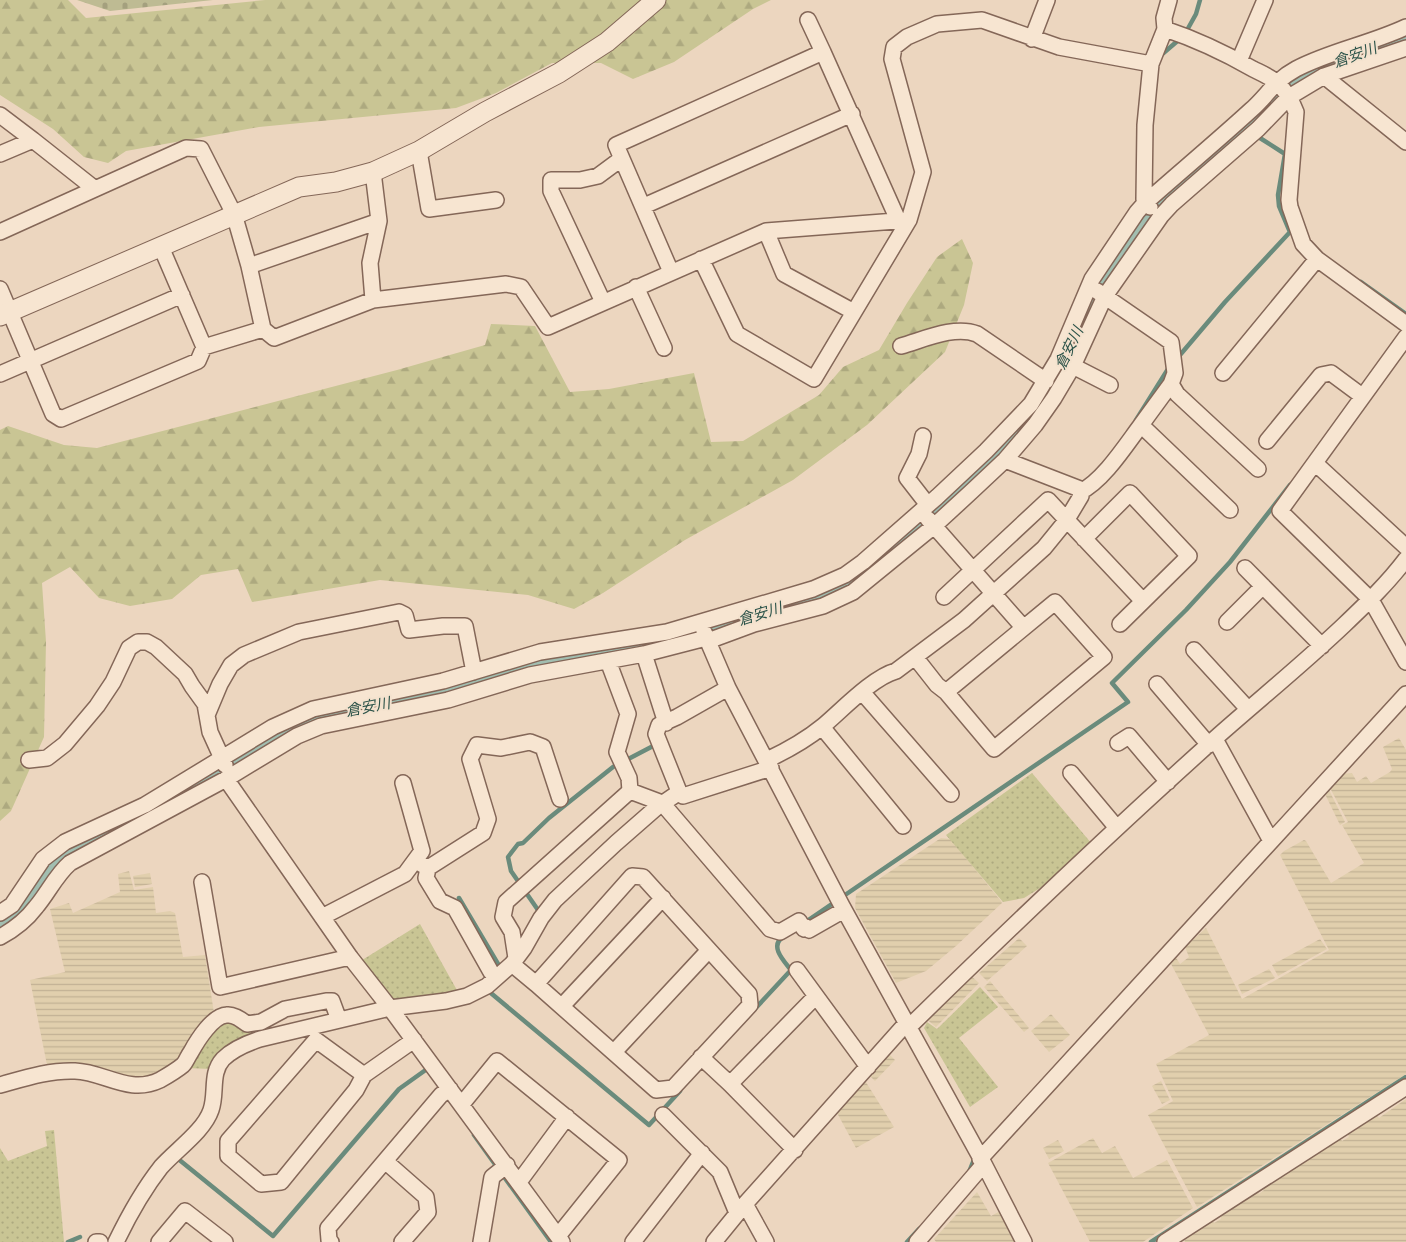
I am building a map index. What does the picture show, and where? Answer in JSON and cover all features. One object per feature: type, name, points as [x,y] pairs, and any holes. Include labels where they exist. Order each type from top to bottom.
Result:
[{"type":"street","points":[[5,313],[299,187],[336,182],[373,172],[419,150],[559,73],[607,42],[656,0]]},
{"type":"street","points":[[1032,39],[1047,0]]},
{"type":"street","points":[[1156,0],[1164,23],[1183,35],[1239,61],[1283,90],[1296,112],[1290,207],[1303,244],[1317,260],[1406,324]]},
{"type":"street","points":[[1153,210],[1144,133],[1151,64],[1169,0]]},
{"type":"street","points":[[1239,61],[1265,0]]},
{"type":"street","points":[[808,20],[903,220]]},
{"type":"street","points":[[701,259],[737,334],[814,379],[854,312],[903,220],[923,172],[892,59],[894,46],[907,37],[937,24],[982,20],[1059,47],[1151,64]]},
{"type":"street","points":[[0,937],[19,924],[36,908],[63,869],[70,863],[227,777],[297,736],[321,726],[448,700],[551,670],[644,654],[699,622],[813,589],[834,581],[1005,460],[1035,425],[1066,363],[1097,288],[1137,212],[1153,210],[1193,185],[1258,129],[1294,70],[1390,35],[1406,27]]},
{"type":"street","points":[[0,913],[12,905],[43,859],[65,842],[146,805],[273,727],[313,709],[443,681],[540,652],[664,641],[707,640],[754,624],[822,606],[853,592],[928,516],[1031,404],[1046,381],[1066,363],[1097,288],[1153,210],[1254,108],[1283,90],[1406,49]]},
{"type":"street","points":[[671,272],[616,145],[823,52]]},
{"type":"street","points":[[1324,76],[1406,142]]},
{"type":"street","points":[[644,206],[852,114]]},
{"type":"street","points":[[0,115],[95,189]]},
{"type":"street","points":[[0,154],[32,140]]},
{"type":"street","points":[[0,232],[186,148],[201,148],[234,214],[249,266],[262,329],[274,338],[373,300],[506,284],[522,287],[548,327],[766,231],[903,220]]},
{"type":"street","points":[[419,150],[429,209],[496,200]]},
{"type":"street","points":[[603,302],[551,191],[552,180],[580,180],[598,176],[620,158]]},
{"type":"street","points":[[373,172],[380,221],[370,263],[373,300]]},
{"type":"street","points":[[249,266],[380,221]]},
{"type":"street","points":[[766,231],[784,274],[854,312]]},
{"type":"street","points":[[0,289],[5,313],[30,361],[53,414],[61,419],[198,361],[204,347],[161,247]]},
{"type":"street","points":[[1223,373],[1317,260]]},
{"type":"street","points":[[636,287],[664,348]]},
{"type":"street","points":[[678,793],[683,796],[770,761],[824,730],[862,692],[888,673],[896,671],[964,620],[1044,548],[1066,521],[1082,491],[1113,463],[1171,384],[1174,373],[1171,342],[1097,288]]},
{"type":"street","points":[[0,374],[182,295]]},
{"type":"street","points":[[204,347],[262,329]]},
{"type":"street","points":[[901,346],[946,333],[968,330],[977,334],[1046,381]]},
{"type":"street","points":[[1406,337],[1359,394],[1315,463],[1280,511],[1371,600],[1406,662]]},
{"type":"street","points":[[1066,363],[1110,385]]},
{"type":"street","points":[[1267,441],[1321,376],[1331,373],[1359,394]]},
{"type":"street","points":[[1171,384],[1177,394],[1258,468]]},
{"type":"street","points":[[1141,425],[1230,510]]},
{"type":"street","points":[[923,436],[918,454],[907,478],[928,516],[1023,627]]},
{"type":"street","points":[[1005,460],[1082,491]]},
{"type":"street","points":[[1315,463],[1406,547]]},
{"type":"street","points":[[1084,539],[1130,493],[1190,556],[1120,624]]},
{"type":"street","points":[[944,597],[1048,500],[1143,601]]},
{"type":"street","points":[[714,1242],[741,1208],[795,1150],[902,1028],[910,1025],[1117,828],[1322,646],[1371,600],[1406,559]]},
{"type":"street","points":[[1245,568],[1322,646]]},
{"type":"street","points":[[1227,622],[1263,586]]},
{"type":"street","points":[[915,657],[937,685],[946,692],[994,749],[1104,657],[1055,602],[946,692]]},
{"type":"street","points":[[207,715],[220,684],[231,665],[244,655],[299,632],[399,612],[405,615],[409,630],[443,626],[465,626],[474,672]]},
{"type":"street","points":[[699,622],[728,688],[770,761],[841,904],[981,1157],[1024,1242]]},
{"type":"street","points":[[30,760],[47,758],[66,744],[108,690],[129,648],[138,642],[147,642],[156,647],[185,674],[205,704],[210,732],[222,758],[227,777],[322,918],[390,1008],[410,1043],[445,1092],[462,1104],[502,1169],[520,1182],[560,1239],[619,1160],[497,1061],[462,1104]]},
{"type":"street","points":[[1194,650],[1248,710]]},
{"type":"street","points":[[644,654],[666,723]]},
{"type":"street","points":[[608,661],[628,714],[617,752],[629,778],[630,791]]},
{"type":"street","points":[[1157,684],[1212,742],[1271,841]]},
{"type":"street","points":[[678,793],[656,734],[659,726],[728,688]]},
{"type":"street","points":[[862,692],[951,794]]},
{"type":"street","points":[[917,1242],[981,1157],[1406,694]]},
{"type":"street","points":[[824,730],[903,826]]},
{"type":"street","points":[[1118,743],[1129,736],[1168,782]]},
{"type":"street","points":[[322,918],[421,864],[483,833],[488,819],[470,759],[478,744],[501,748],[530,742],[543,747],[560,799]]},
{"type":"street","points":[[1071,773],[1117,828]]},
{"type":"street","points":[[403,783],[422,851],[421,864],[426,878],[440,901],[455,908],[491,972]]},
{"type":"street","points":[[630,791],[665,806],[770,928],[780,932],[799,921],[804,929],[806,927],[809,930],[841,904]]},
{"type":"street","points":[[536,984],[632,876],[643,877],[749,994],[750,1005],[673,1088],[656,1090],[536,984],[514,957],[512,932],[503,917],[506,902],[630,791]]},
{"type":"street","points":[[116,1242],[131,1210],[161,1167],[204,1123],[212,1109],[216,1068],[224,1058],[248,1043],[390,1008],[432,1004],[467,996],[486,986],[524,948],[541,918],[555,900],[616,843],[665,806],[678,793]]},
{"type":"street","points":[[202,882],[220,987],[350,957]]},
{"type":"street","points":[[562,1006],[663,898]]},
{"type":"street","points":[[614,1052],[709,950]]},
{"type":"street","points":[[797,970],[868,1067]]},
{"type":"street","points":[[730,1084],[816,996]]},
{"type":"street","points":[[0,1085],[54,1071],[77,1071],[131,1085],[148,1084],[162,1079],[183,1065],[198,1040],[217,1017],[228,1014],[240,1018],[248,1024],[261,1022],[285,1009],[332,1001],[339,1020]]},
{"type":"street","points":[[300,1029],[364,1075]]},
{"type":"street","points":[[316,1040],[228,1141],[228,1156],[262,1184],[280,1182],[356,1090],[364,1075],[410,1043]]},
{"type":"street","points":[[701,1057],[795,1150]]},
{"type":"street","points":[[1165,1242],[1406,1086]]},
{"type":"street","points":[[332,1242],[329,1240],[328,1228],[445,1092]]},
{"type":"street","points":[[663,1115],[720,1172],[741,1208],[766,1242]]},
{"type":"street","points":[[520,1182],[567,1117]]},
{"type":"street","points":[[633,1242],[702,1153]]},
{"type":"street","points":[[384,1161],[426,1197],[428,1212],[402,1242]]},
{"type":"street","points":[[481,1242],[492,1177],[502,1169]]},
{"type":"street","points":[[159,1242],[185,1210],[225,1242]]},
{"type":"shaded area","points":[[1399,738],[1406,750],[1406,1074],[1197,1207],[1148,1115],[1173,1101],[1156,1064],[1209,1035],[1171,964],[1175,956],[1180,964],[1189,957],[1185,947],[1206,928],[1242,999],[1329,950],[1280,855],[1304,840],[1306,841],[1331,883],[1364,863],[1342,825],[1348,822],[1330,788],[1342,774],[1352,773],[1357,782],[1366,776],[1371,783],[1390,772],[1392,769],[1383,747]]},
{"type":"shaded area","points":[[1329,790],[1345,822],[1340,825],[1325,794]]},
{"type":"shaded area","points":[[941,838],[950,839],[1002,903],[926,971],[896,983],[855,908],[856,894]]},
{"type":"shaded area","points":[[129,871],[134,890],[153,887],[156,913],[170,911],[175,913],[183,957],[205,955],[214,1013],[177,1062],[152,1078],[134,1080],[64,1062],[47,1065],[30,980],[65,972],[50,909],[69,903],[73,913],[120,892],[118,874]]},
{"type":"shaded area","points":[[150,873],[152,884],[135,887],[133,876]]},
{"type":"shaded area","points":[[1019,938],[1027,946],[987,981],[979,973]]},
{"type":"shaded area","points":[[1320,939],[1327,949],[1278,976],[1272,965]]},
{"type":"shaded area","points":[[1269,969],[1275,978],[1242,994],[1238,985]]},
{"type":"shaded area","points":[[969,974],[979,983],[936,1027],[925,1018]]},
{"type":"shaded area","points":[[990,981],[1029,1028],[1024,1032],[984,987]]},
{"type":"shaded area","points":[[1051,1014],[1070,1035],[1049,1052],[1031,1031]]},
{"type":"shaded area","points":[[889,1054],[895,1060],[875,1081],[869,1075]]},
{"type":"shaded area","points":[[864,1079],[894,1127],[856,1148],[836,1111]]},
{"type":"shaded area","points":[[1161,1081],[1170,1100],[1162,1104],[1152,1086]]},
{"type":"shaded area","points":[[1406,1099],[1406,1242],[1185,1242],[1184,1239],[1212,1220],[1214,1223],[1221,1219],[1220,1215],[1257,1191],[1259,1194],[1264,1190],[1263,1186],[1340,1138],[1342,1141],[1349,1137],[1347,1133],[1376,1114],[1379,1118]]},
{"type":"shaded area","points":[[1093,1138],[1102,1153],[1115,1146],[1133,1178],[1167,1160],[1193,1208],[1143,1242],[1090,1242],[1048,1163]]},
{"type":"shaded area","points":[[1058,1140],[1064,1151],[1049,1159],[1043,1148]]},
{"type":"shaded area","points":[[977,1192],[991,1216],[1002,1210],[1019,1242],[936,1242],[934,1239]]},
{"type":"green space","points":[[0,0],[68,0],[86,18],[265,0],[771,0],[753,9],[674,62],[633,79],[601,63],[552,63],[496,93],[456,108],[259,127],[126,151],[108,163],[84,157],[53,129],[0,95]]},
{"type":"green space","points":[[77,0],[213,0],[110,11]]},
{"type":"green space","points":[[962,239],[973,263],[964,305],[945,352],[867,425],[793,480],[685,540],[603,593],[574,609],[528,595],[380,580],[252,602],[238,569],[201,575],[172,599],[130,606],[99,598],[70,567],[42,583],[46,642],[44,737],[11,811],[0,821],[0,430],[8,426],[64,445],[97,448],[397,370],[485,345],[491,324],[535,326],[570,392],[609,389],[694,373],[711,442],[743,441],[819,395],[843,367],[879,350],[937,257]]},
{"type":"green space","points":[[1032,773],[1092,844],[1053,880],[1024,898],[1003,902],[946,835]]},
{"type":"green space","points":[[420,924],[458,992],[414,999],[392,1000],[359,962]]},
{"type":"green space","points":[[980,987],[998,1007],[959,1038],[998,1087],[970,1107],[924,1028],[927,1022],[937,1029]]},
{"type":"green space","points":[[219,1020],[253,1026],[255,1038],[212,1069],[185,1068]]},
{"type":"green space","points":[[54,1130],[64,1242],[0,1242],[0,1148],[8,1161],[47,1146],[45,1131]]},
{"type":"waterway","points":[[1186,32],[1196,14],[1200,0]]},
{"type":"waterway","name":"倉安川","points":[[1069,350],[1094,296],[1159,204],[1177,184],[1218,152],[1289,85],[1314,70],[1406,36]]},
{"type":"waterway","points":[[1160,56],[1181,38]]},
{"type":"waterway","points":[[1260,138],[1285,154],[1278,195],[1279,206],[1290,232]]},
{"type":"waterway","points":[[1180,355],[1225,302],[1292,232]]},
{"type":"waterway","points":[[1361,282],[1406,314]]},
{"type":"waterway","points":[[1136,420],[1168,369]]},
{"type":"waterway","name":"倉安川","points":[[708,630],[763,612],[811,600],[838,590],[854,581],[919,526],[998,452],[1041,400]]},
{"type":"waterway","points":[[804,923],[1128,702],[1112,683],[1186,610],[1230,562],[1290,485]]},
{"type":"waterway","name":"倉安川","points":[[234,764],[286,729],[324,716],[446,692],[533,665],[658,643]]},
{"type":"waterway","points":[[537,913],[538,910],[511,871],[508,857],[518,844],[523,843],[549,818],[613,767],[655,745],[656,747]]},
{"type":"waterway","name":"倉安川","points":[[0,925],[18,915],[59,861],[76,849],[215,774]]},
{"type":"waterway","points":[[459,898],[501,969]]},
{"type":"waterway","points":[[753,1011],[791,970],[779,954],[777,945],[783,937]]},
{"type":"waterway","points":[[486,989],[649,1125],[680,1091]]},
{"type":"waterway","points":[[174,1159],[177,1158],[273,1236],[399,1089],[427,1069]]},
{"type":"waterway","points":[[1151,1242],[1406,1077]]},
{"type":"waterway","points":[[474,1135],[551,1242]]},
{"type":"waterway","points":[[969,1172],[975,1157]]},
{"type":"waterway","points":[[907,1242],[919,1229]]},
{"type":"waterway","points":[[68,1242],[80,1237]]}]
